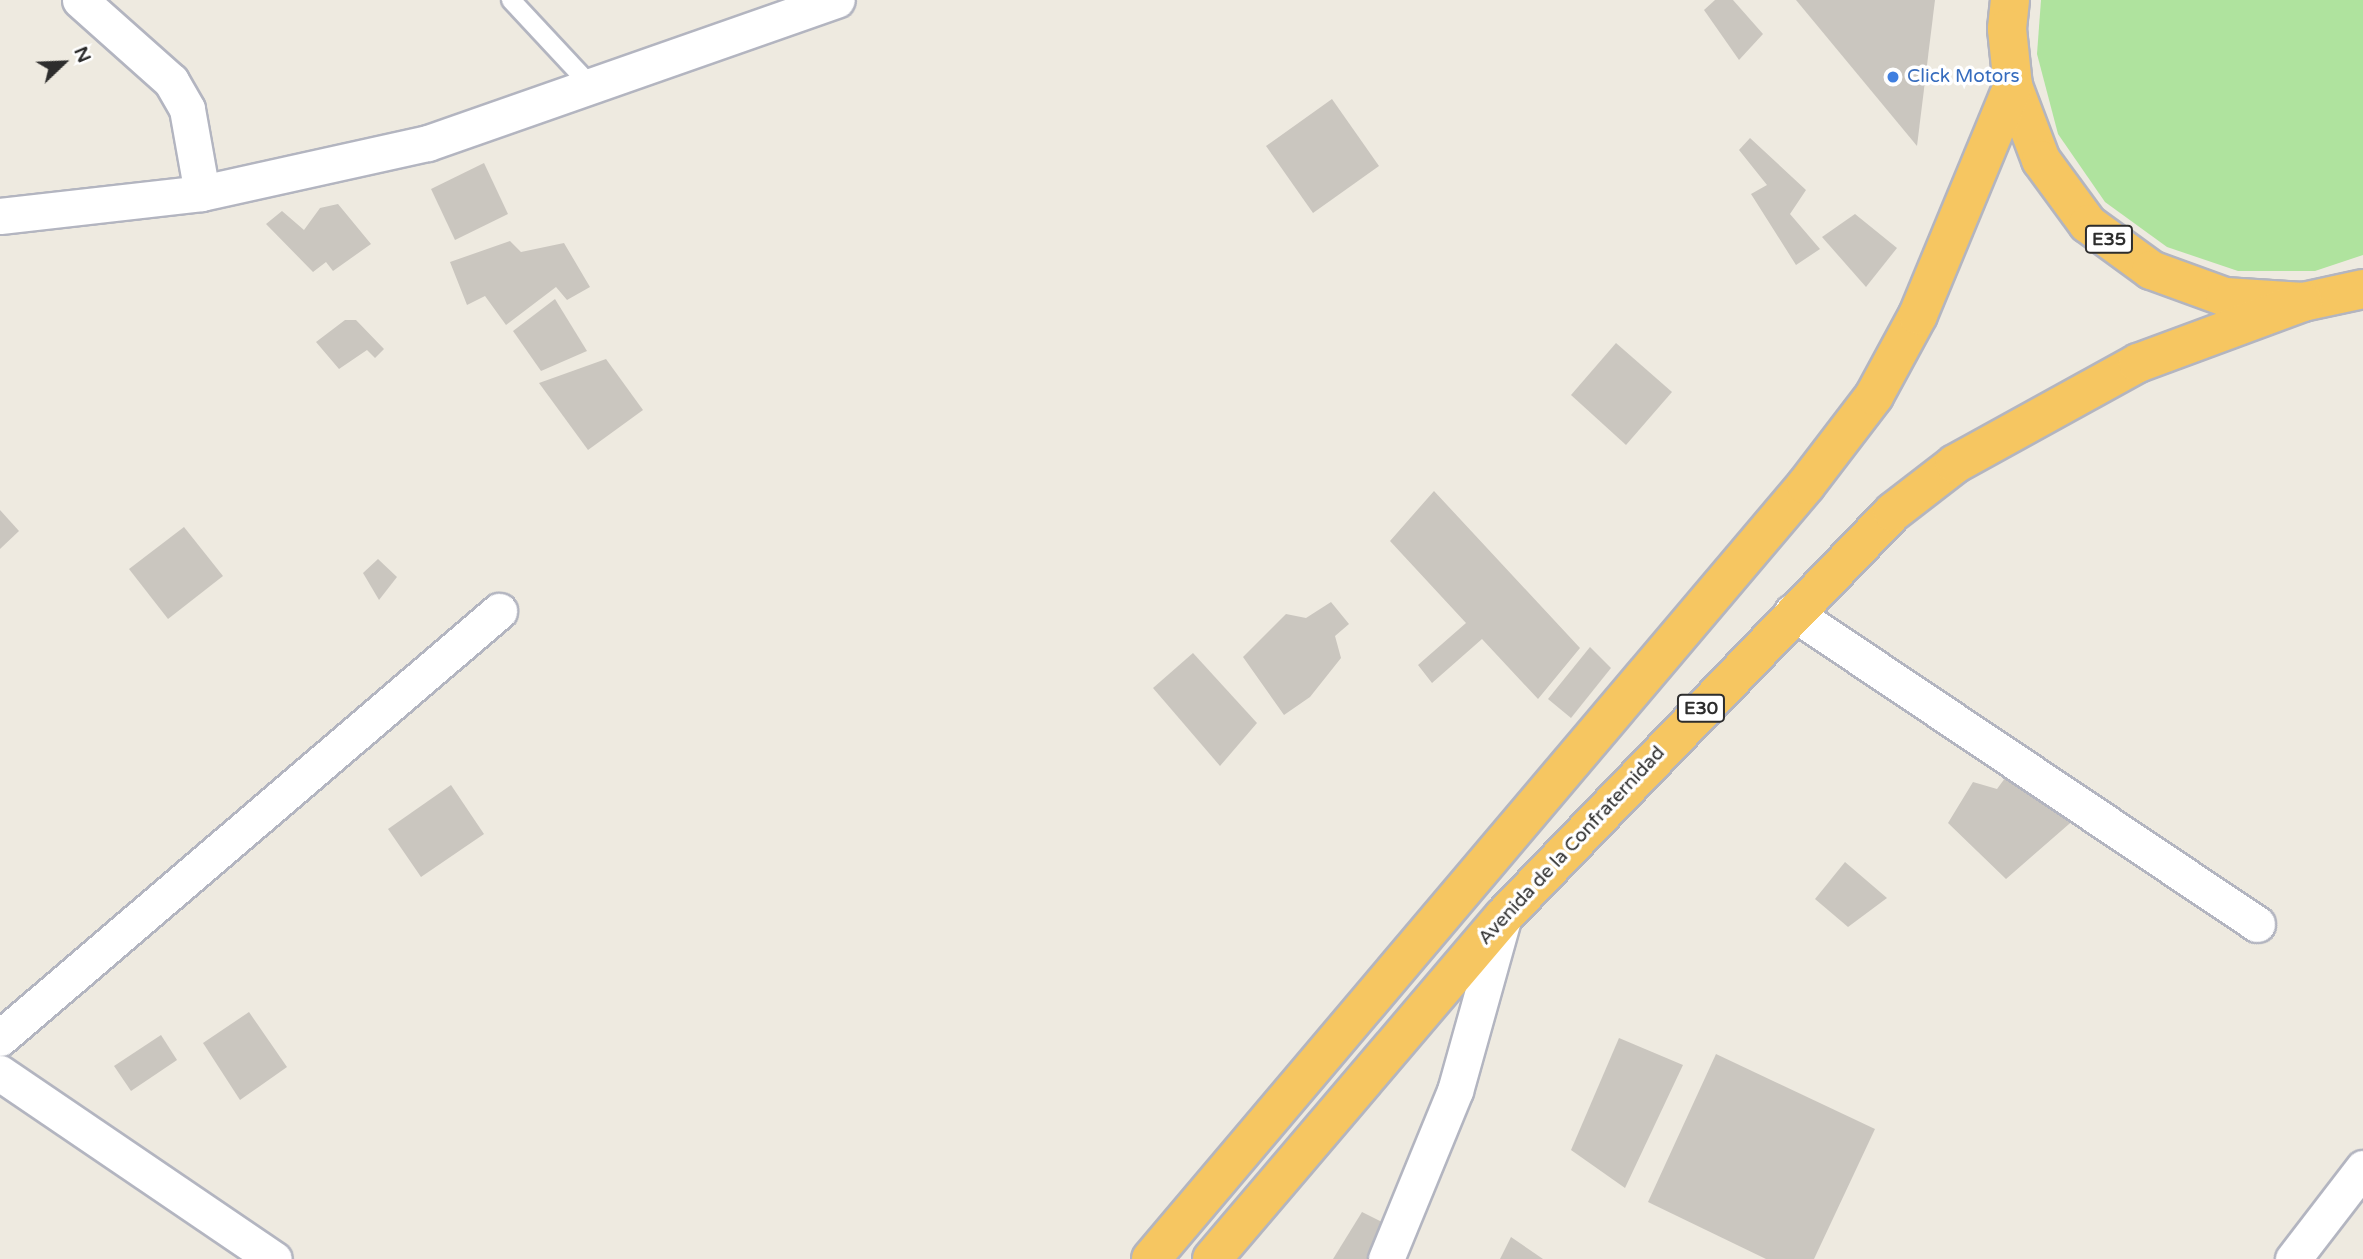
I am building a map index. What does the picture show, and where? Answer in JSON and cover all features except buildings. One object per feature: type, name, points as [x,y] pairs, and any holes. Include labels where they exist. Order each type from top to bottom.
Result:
[{"type":"highway","name":"E35","points":[[2010,0],[2007,29],[2013,86],[2041,160],[2088,223],[2151,270],[2225,297],[2303,302],[2363,289]]},
{"type":"highway","points":[[1151,1259],[1806,485],[1874,396],[1918,314],[2013,86]]},
{"type":"highway","name":"Avenida de la Confraternidad","points":[[1212,1259],[1504,916],[1792,612],[1893,512],[1955,464],[2138,363],[2303,302]]},
{"type":"street","points":[[80,0],[171,81],[187,109],[202,193]]},
{"type":"street","points":[[0,216],[202,193],[428,143],[594,89],[836,0]]},
{"type":"street","points":[[0,1038],[499,611]]},
{"type":"street","points":[[1792,612],[2257,924]]},
{"type":"street","points":[[1386,1259],[1455,1091],[1504,916]]},
{"type":"street","points":[[0,1073],[274,1259]]},
{"type":"street","points":[[2293,1259],[2363,1168]]},
{"type":"lane","points":[[511,0],[594,89]]},
{"type":"green space","points":[[2041,0],[2363,0],[2363,255],[2315,271],[2238,271],[2167,247],[2105,202],[2058,134],[2037,54]]},
{"type":"place","name":"Click Motors","points":[[1893,77]]}]
